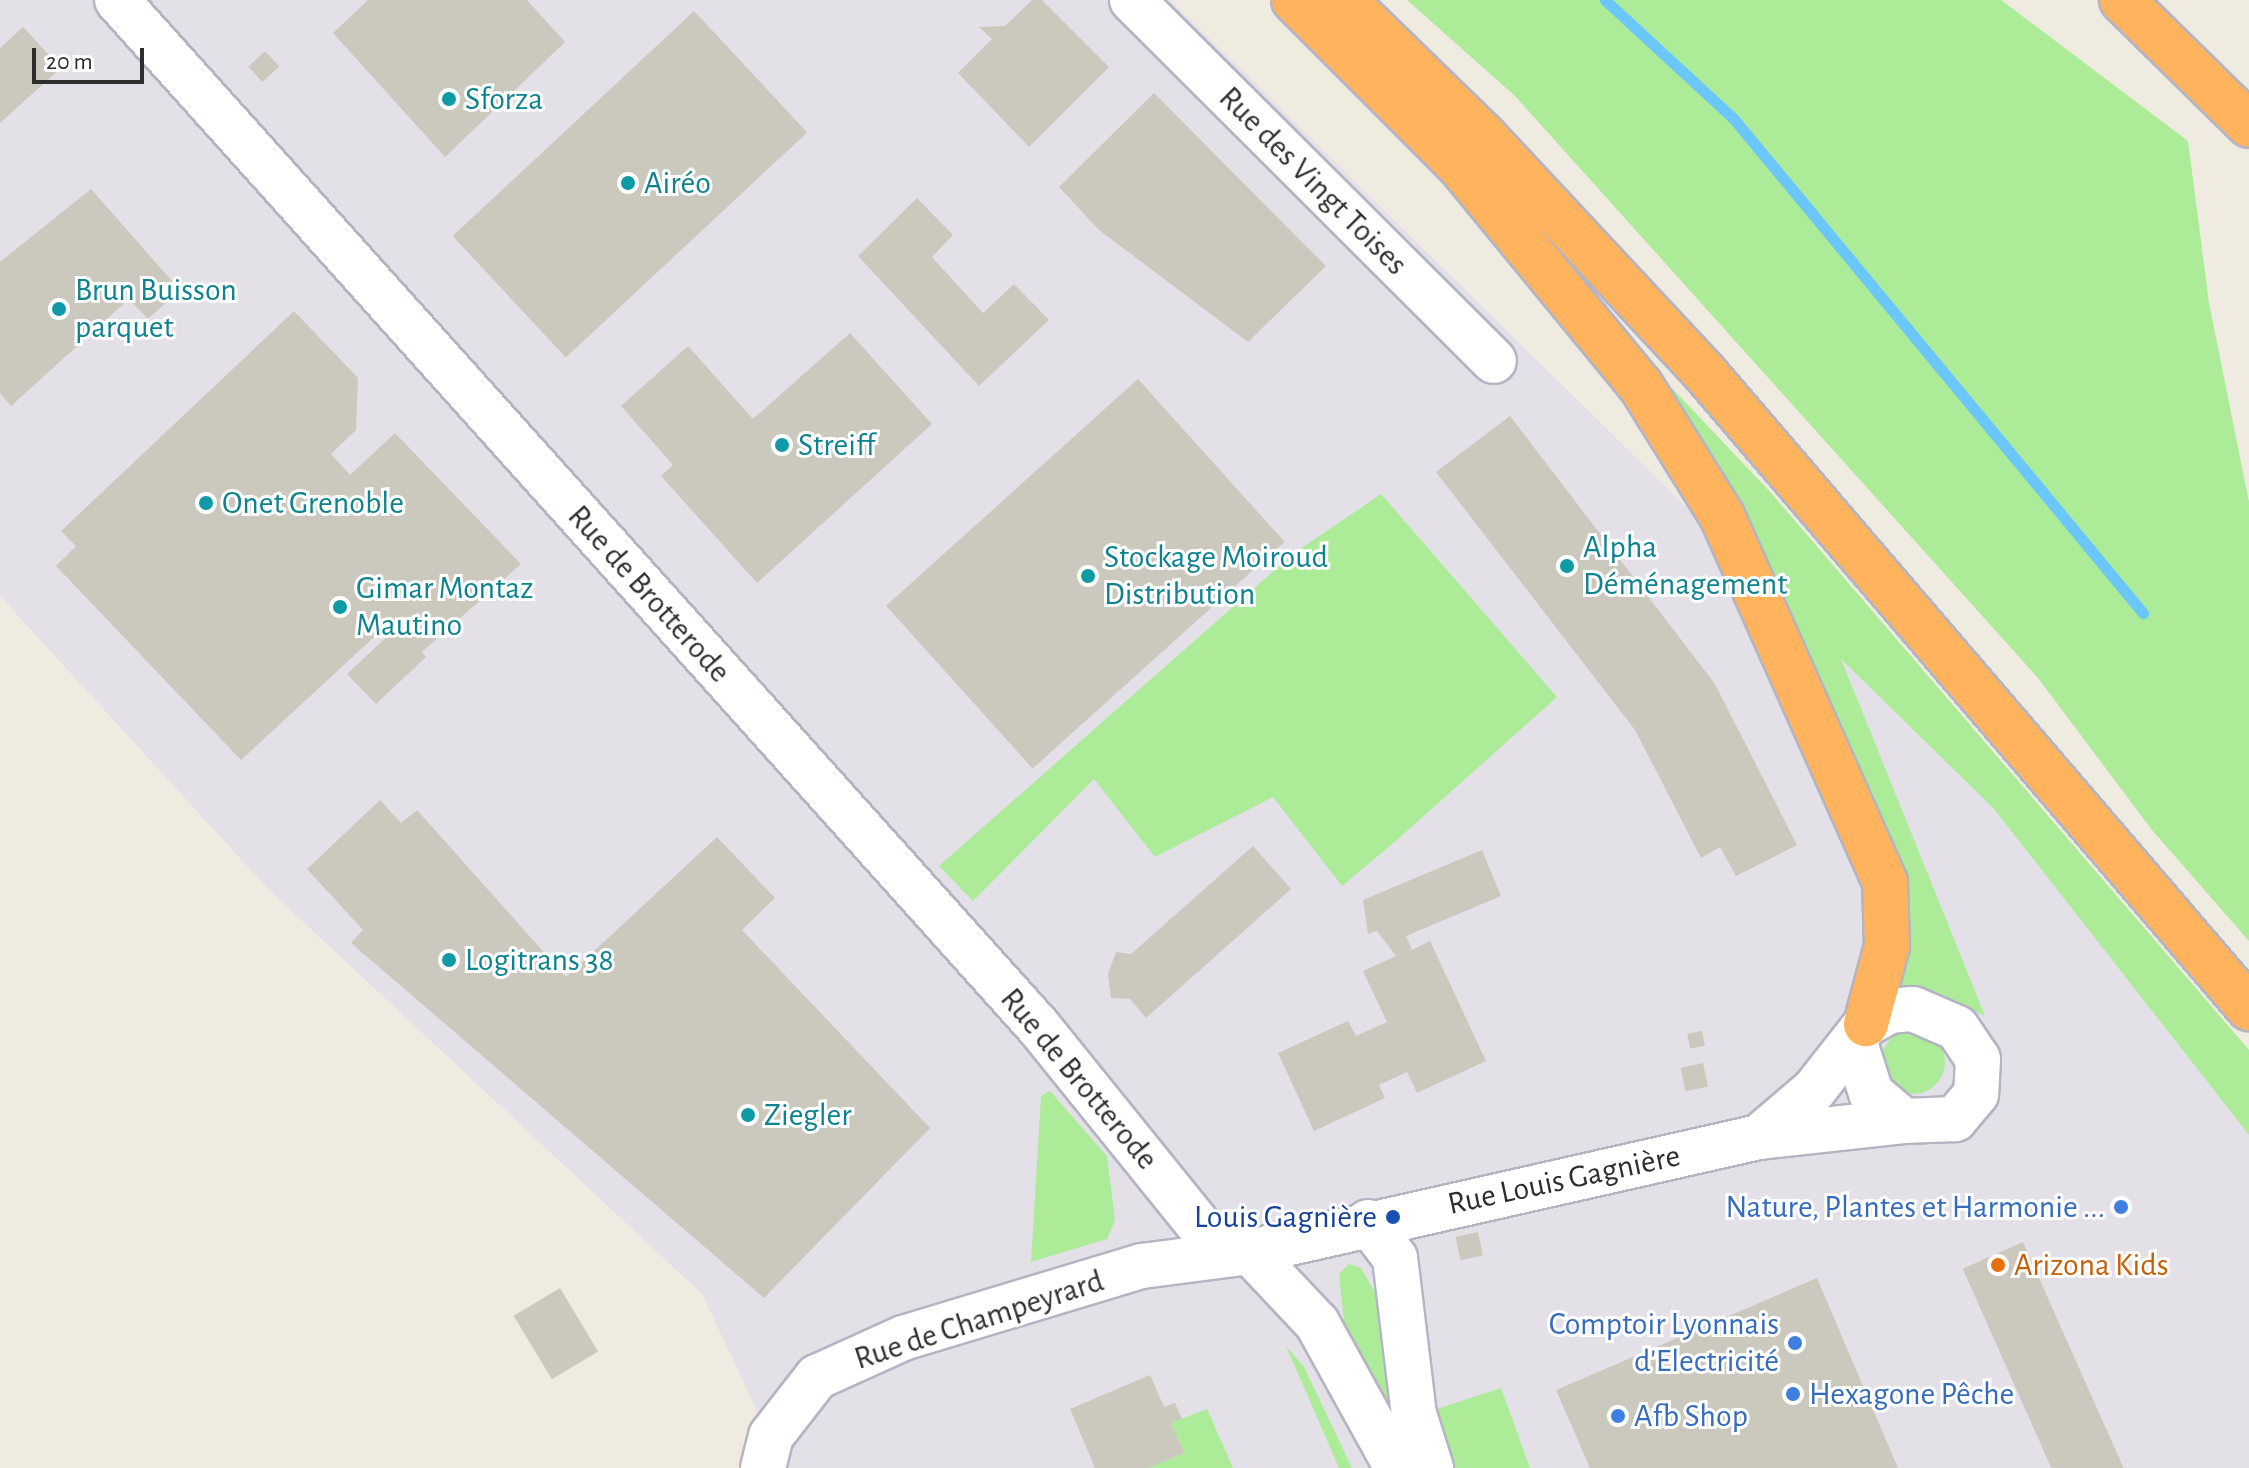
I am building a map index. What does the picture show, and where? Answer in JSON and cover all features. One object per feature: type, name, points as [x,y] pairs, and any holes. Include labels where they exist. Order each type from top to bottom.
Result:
[{"type":"highway","points":[[1294,0],[1460,166],[1641,386],[1722,516],[1885,882],[1887,946],[1861,1034]]},
{"type":"highway","points":[[1344,0],[1483,135],[1704,372],[2249,1008]]},
{"type":"highway","points":[[2122,0],[2249,125]]},
{"type":"street","name":"Rue de Brotterode","points":[[117,0],[1038,1026],[1206,1234],[1250,1252]]},
{"type":"street","name":"Rue des Vingt Toises","points":[[1132,0],[1494,361]]},
{"type":"street","name":"Rue Louis Gagnière","points":[[1250,1252],[1368,1222],[1759,1137],[1904,1121],[1944,1123],[1968,1109],[1978,1059],[1957,1028],[1936,1016],[1889,1011],[1861,1034],[1759,1137]]},
{"type":"street","points":[[1861,1034],[1871,1093],[1904,1121]]},
{"type":"street","name":"Rue de Brotterode","points":[[1154,1265],[1175,1194]]},
{"type":"street","points":[[1368,1222],[1395,1258],[1414,1414],[1431,1468]]},
{"type":"street","points":[[1250,1252],[1317,1323],[1397,1468]]},
{"type":"street","name":"Rue de Champeyrard","points":[[763,1468],[771,1436],[817,1377],[903,1338],[1154,1265],[1250,1252]]},
{"type":"shaded area","points":[[0,0],[1170,0],[1994,809],[2249,1135],[2249,1468],[784,1468],[702,1294],[269,890],[0,596]]},
{"type":"green space","points":[[1407,0],[2001,0],[2188,141],[2209,303],[2249,502],[2249,941],[2152,830],[2038,678],[1515,96]]},
{"type":"green space","points":[[1671,387],[1771,493],[2249,1050],[2249,1135],[1994,809],[1841,659],[1985,1016],[1934,991],[1894,990],[1909,912],[1903,865]]},
{"type":"green space","points":[[1381,494],[1557,697],[1398,839],[1342,886],[1273,797],[1155,857],[1094,779],[973,901],[939,866],[1293,554]]},
{"type":"green space","points":[[1913,1030],[1925,1032],[1936,1039],[1943,1050],[1943,1074],[1936,1085],[1925,1092],[1913,1094],[1901,1092],[1890,1085],[1883,1074],[1881,1062],[1883,1050],[1890,1039],[1901,1032]]},
{"type":"green space","points":[[1050,1091],[1107,1156],[1115,1220],[1107,1239],[1031,1262],[1041,1096]]},
{"type":"green space","points":[[1349,1264],[1361,1268],[1385,1310],[1400,1438],[1344,1323],[1339,1274]]},
{"type":"green space","points":[[1286,1346],[1304,1367],[1352,1468],[1339,1468]]},
{"type":"green space","points":[[1501,1388],[1530,1468],[1455,1468],[1437,1409]]},
{"type":"green space","points":[[1207,1409],[1233,1468],[1148,1468],[1184,1453],[1171,1423]]},
{"type":"building","name":"Sforza","points":[[368,0],[527,0],[565,42],[445,157],[333,33]]},
{"type":"building","points":[[1032,0],[1042,0],[1109,67],[1029,147],[958,73],[992,39],[979,27],[1005,26]]},
{"type":"building","name":"Airéo","points":[[694,11],[807,132],[566,357],[453,236]]},
{"type":"building","points":[[23,27],[61,68],[0,123],[0,48]]},
{"type":"building","points":[[265,51],[279,66],[263,82],[248,67]]},
{"type":"building","points":[[1154,93],[1326,266],[1248,342],[1099,230],[1059,187]]},
{"type":"building","name":"Brun Buisson parquet","points":[[91,189],[180,290],[148,319],[129,299],[11,406],[0,393],[0,262]]},
{"type":"building","points":[[917,198],[953,235],[932,257],[983,313],[1014,284],[1049,320],[979,386],[858,256]]},
{"type":"building","points":[[294,311],[358,378],[356,430],[331,454],[350,475],[395,433],[521,564],[422,652],[426,657],[376,704],[347,674],[392,632],[386,626],[241,760],[56,566],[76,546],[61,531]]},
{"type":"building","name":"Streiff","points":[[850,333],[932,424],[757,583],[661,476],[673,465],[621,406],[688,346],[753,419]]},
{"type":"building","name":"Stockage Moiroud Distribution","points":[[1138,379],[1285,542],[1033,769],[886,606]]},
{"type":"building","name":"Alpha Déménagement","points":[[1510,416],[1715,684],[1797,845],[1736,876],[1720,847],[1701,858],[1635,730],[1436,472]]},
{"type":"building","points":[[380,800],[401,823],[417,810],[566,977],[717,837],[775,898],[742,930],[930,1128],[764,1298],[351,943],[363,930],[307,869]]},
{"type":"building","points":[[1253,846],[1291,889],[1146,1018],[1130,999],[1111,998],[1108,974],[1116,952],[1131,954]]},
{"type":"building","points":[[1482,850],[1501,896],[1406,936],[1412,950],[1430,941],[1486,1061],[1417,1093],[1407,1072],[1379,1085],[1385,1098],[1314,1131],[1278,1053],[1348,1021],[1356,1036],[1387,1022],[1363,971],[1396,956],[1377,931],[1368,934],[1363,900]]},
{"type":"building","points":[[1702,1031],[1705,1046],[1690,1049],[1687,1034]]},
{"type":"building","points":[[1703,1063],[1708,1086],[1685,1091],[1681,1068]]},
{"type":"building","points":[[1478,1232],[1483,1255],[1460,1260],[1456,1237]]},
{"type":"building","points":[[2023,1242],[2123,1468],[2051,1468],[1963,1269]]},
{"type":"building","points":[[1817,1278],[1898,1468],[1590,1468],[1556,1390]]},
{"type":"building","points":[[560,1288],[598,1351],[552,1379],[514,1316]]},
{"type":"building","points":[[1150,1375],[1164,1407],[1175,1403],[1182,1419],[1171,1423],[1184,1453],[1148,1468],[1095,1468],[1070,1409]]},
{"type":"waterway","points":[[1605,0],[1733,118],[2143,613]]},
{"type":"place","name":"Sforza","points":[[449,99]]},
{"type":"place","name":"Airéo","points":[[628,183]]},
{"type":"place","name":"Brun Buisson parquet","points":[[59,309]]},
{"type":"place","name":"Streiff","points":[[782,445]]},
{"type":"place","name":"Onet Grenoble","points":[[206,503]]},
{"type":"place","name":"Alpha Déménagement","points":[[1567,566]]},
{"type":"place","name":"Stockage Moiroud Distribution","points":[[1088,576]]},
{"type":"place","name":"Gimar Montaz Mautino","points":[[340,607]]},
{"type":"place","name":"Logitrans 38","points":[[449,960]]},
{"type":"place","name":"Ziegler","points":[[748,1115]]},
{"type":"place","name":"Nature, Plantes et Harmonie ...","points":[[2121,1207]]},
{"type":"place","name":"Louis Gagnière","points":[[1393,1217]]},
{"type":"place","name":"Arizona Kids","points":[[1998,1265]]},
{"type":"place","name":"Comptoir Lyonnais d'Electricité","points":[[1795,1343]]},
{"type":"place","name":"Hexagone Pêche","points":[[1793,1394]]},
{"type":"place","name":"Afb Shop","points":[[1618,1416]]}]
